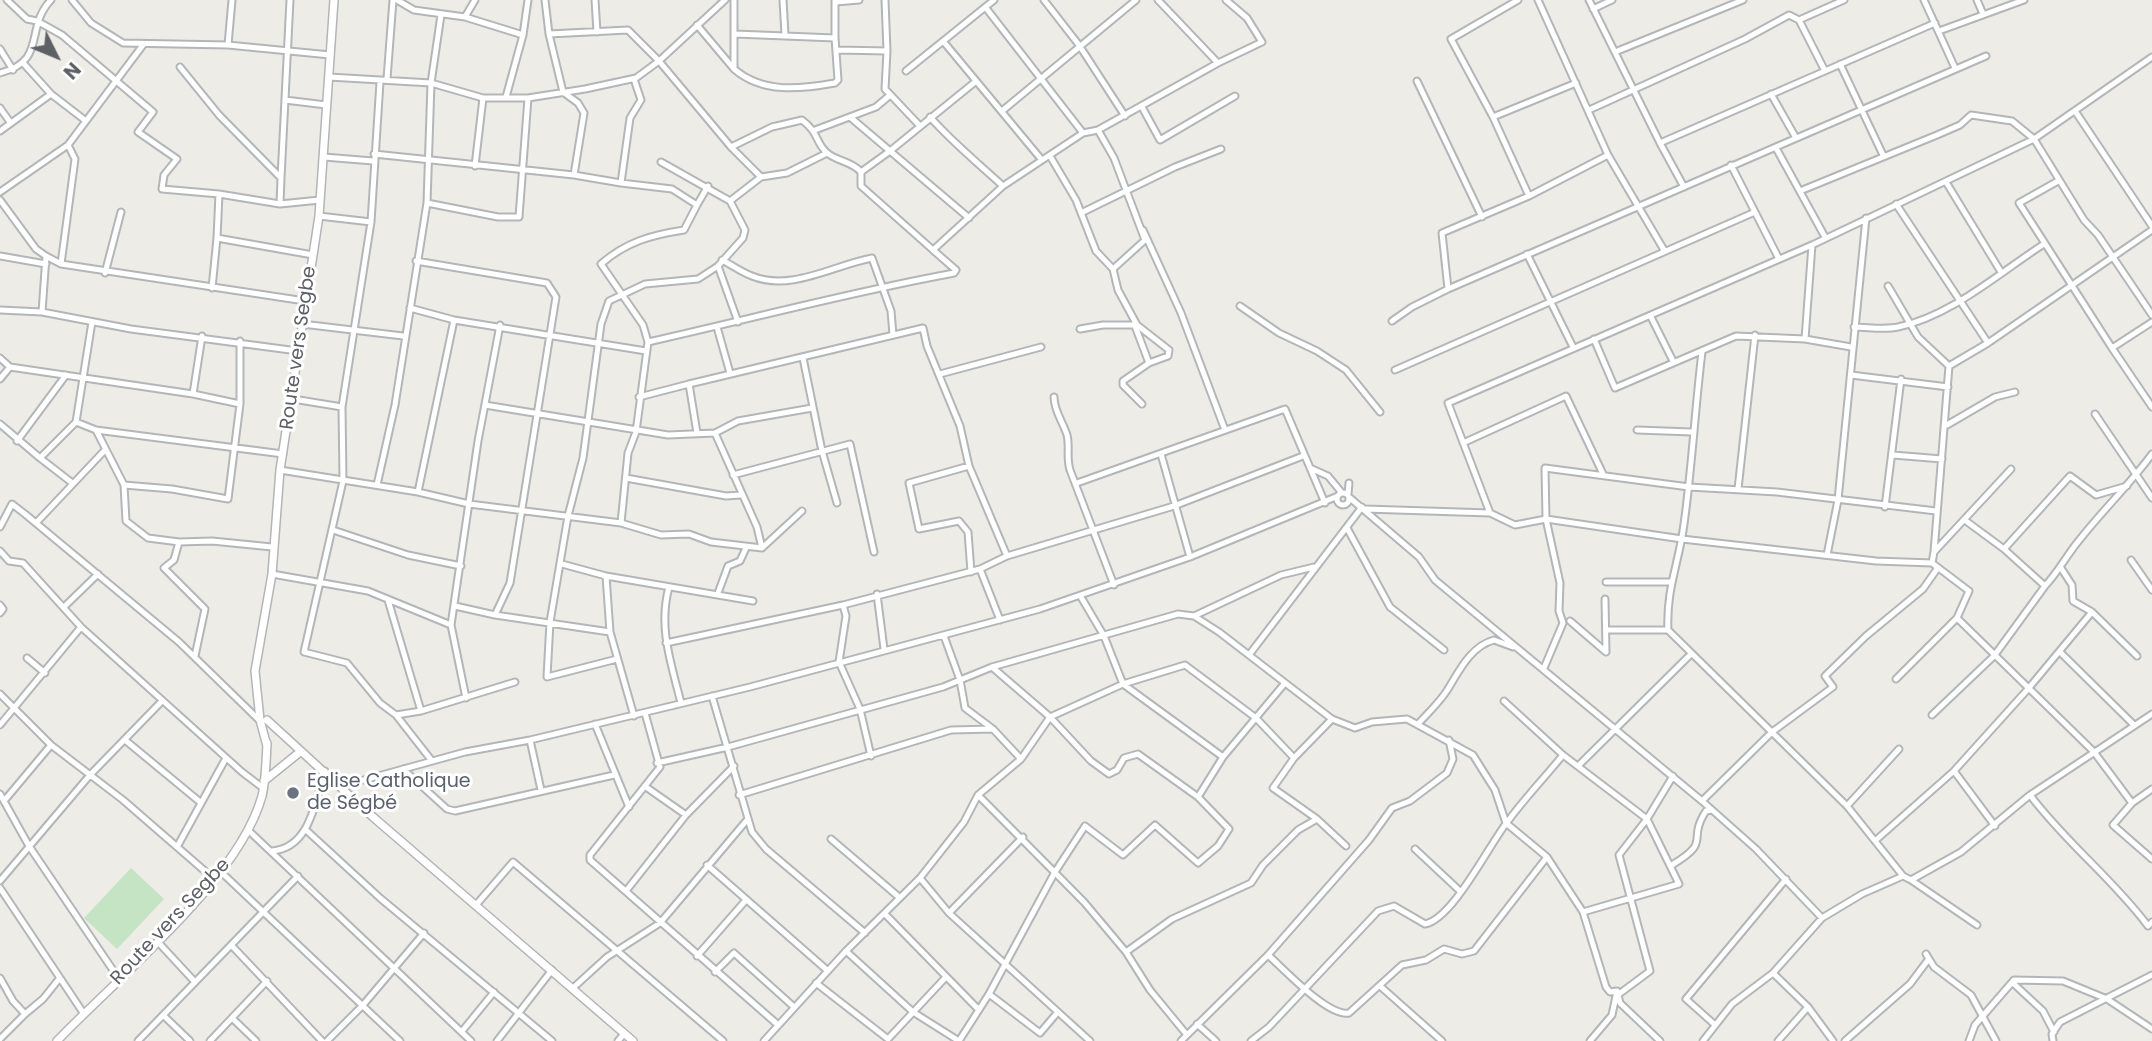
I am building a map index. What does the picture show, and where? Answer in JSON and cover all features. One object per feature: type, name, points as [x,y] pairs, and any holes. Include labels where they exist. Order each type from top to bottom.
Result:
[{"type":"main road","name":"Route vers Segbe","points":[[57,1041],[157,941],[214,879],[248,830],[264,784],[267,746],[255,680],[260,632],[272,574],[280,470],[319,216],[334,0]]},
{"type":"main road","points":[[263,720],[325,771],[373,817],[633,1041]]},
{"type":"main road","points":[[264,784],[300,752]]},
{"type":"street","points":[[7,0],[27,19],[37,21],[62,36],[153,112],[138,132],[177,159],[164,175],[162,189],[219,194],[280,204],[320,200]]},
{"type":"street","points":[[0,73],[24,64],[35,46],[37,21],[51,0]]},
{"type":"street","points":[[72,0],[91,23],[123,43],[228,45],[288,53],[330,55]]},
{"type":"street","points":[[228,45],[232,0]]},
{"type":"street","points":[[280,204],[290,0]]},
{"type":"street","points":[[387,79],[395,0],[414,10],[465,17],[523,35]]},
{"type":"street","points":[[465,17],[475,0]]},
{"type":"street","points":[[506,97],[523,35],[528,0]]},
{"type":"street","points":[[536,0],[545,1],[549,34],[563,92],[578,103],[584,113],[574,174]]},
{"type":"street","points":[[595,0],[597,32]]},
{"type":"street","points":[[329,77],[431,83],[483,98],[528,98],[634,79],[659,61],[725,0]]},
{"type":"street","points":[[734,0],[734,69]]},
{"type":"street","points":[[783,0],[785,34]]},
{"type":"street","points":[[698,25],[734,69],[751,81],[782,88],[835,83],[838,50],[835,38],[836,1],[859,0]]},
{"type":"street","points":[[885,0],[885,89],[888,96],[920,126]]},
{"type":"street","points":[[905,71],[994,0]]},
{"type":"street","points":[[1044,0],[1079,45],[1125,116]]},
{"type":"street","points":[[1049,6],[1057,0]]},
{"type":"street","points":[[1002,111],[1025,95],[1040,78],[1136,0]]},
{"type":"street","points":[[1158,0],[1218,63]]},
{"type":"street","points":[[933,250],[1003,186],[1041,159],[1050,156],[1083,133],[1098,130],[1218,63],[1262,42],[1247,18],[1226,0]]},
{"type":"street","points":[[1518,0],[1451,39],[1493,117],[1529,196]]},
{"type":"street","points":[[1538,0],[1608,155],[1664,250]]},
{"type":"street","points":[[1589,0],[1684,187]]},
{"type":"street","points":[[1593,9],[1612,0]]},
{"type":"street","points":[[1615,52],[1743,0]]},
{"type":"street","points":[[1799,20],[1844,0]]},
{"type":"street","points":[[1924,0],[1955,68]]},
{"type":"street","points":[[1977,0],[1983,14]]},
{"type":"street","points":[[1939,31],[2024,0]]},
{"type":"street","points":[[986,8],[1083,133]]},
{"type":"street","points":[[377,485],[392,418],[403,336],[427,203],[431,83],[441,15]]},
{"type":"street","points":[[1589,110],[1745,39],[1789,15],[1799,20],[1824,69]]},
{"type":"street","points":[[1660,143],[1824,69],[1935,23]]},
{"type":"street","points":[[549,34],[632,32],[731,147],[761,177]]},
{"type":"street","points":[[734,34],[835,38]]},
{"type":"street","points":[[943,41],[1041,159]]},
{"type":"street","points":[[0,192],[68,145],[143,45]]},
{"type":"street","points":[[0,49],[13,70]]},
{"type":"street","points":[[838,50],[887,51]]},
{"type":"street","points":[[1392,321],[1412,307],[1448,289],[1986,56]]},
{"type":"street","points":[[1490,513],[1448,403],[1812,245],[2034,139],[2152,57]]},
{"type":"street","points":[[24,64],[51,94],[86,121]]},
{"type":"street","points":[[1840,64],[1883,155]]},
{"type":"street","points":[[180,67],[219,115],[281,178]]},
{"type":"street","points":[[621,183],[630,118],[641,100],[634,79]]},
{"type":"street","points":[[1417,81],[1482,217]]},
{"type":"street","points":[[380,82],[371,222],[342,407],[343,481],[303,652],[347,663],[380,704],[396,715],[432,761]]},
{"type":"street","points":[[861,172],[975,82]]},
{"type":"street","points":[[1493,117],[1576,83]]},
{"type":"street","points":[[0,131],[51,94]]},
{"type":"street","points":[[1770,94],[1796,138]]},
{"type":"street","points":[[815,130],[876,107],[888,96]]},
{"type":"street","points":[[1142,107],[1160,140],[1235,96]]},
{"type":"street","points":[[475,166],[483,98]]},
{"type":"street","points":[[427,203],[498,217],[519,217],[528,129],[528,98]]},
{"type":"street","points":[[285,100],[326,105]]},
{"type":"street","points":[[0,108],[10,122]]},
{"type":"street","points":[[1949,366],[2071,287],[2152,228],[2075,111]]},
{"type":"street","points":[[1800,191],[1937,135],[1975,114],[2012,121],[2034,139],[2058,181],[2152,315]]},
{"type":"street","points":[[850,117],[969,218]]},
{"type":"street","points":[[930,117],[953,142],[978,160],[1003,186]]},
{"type":"street","points":[[648,342],[790,308],[834,301],[880,286],[956,270],[860,186],[861,172],[855,165],[827,153],[815,130],[802,120],[793,120],[731,147]]},
{"type":"street","points":[[1098,130],[1181,313],[1224,430]]},
{"type":"street","points":[[61,264],[75,159],[68,145]]},
{"type":"street","points":[[1776,148],[1825,237]]},
{"type":"street","points":[[1081,213],[1175,167],[1221,149]]},
{"type":"street","points":[[730,201],[761,177],[787,173],[827,153]]},
{"type":"street","points":[[1448,289],[1442,233],[1529,196],[1608,155]]},
{"type":"street","points":[[324,156],[430,160],[574,174],[671,189],[697,205]]},
{"type":"street","points":[[1050,156],[1081,213],[1096,251],[1113,269],[1118,290],[1136,326],[1149,363]]},
{"type":"street","points":[[617,659],[547,677],[550,622],[562,564],[568,516],[588,424],[601,324],[609,301],[645,284],[698,279],[720,263],[743,238],[745,230],[730,201],[708,186],[661,162]]},
{"type":"street","points":[[1731,166],[1779,259]]},
{"type":"street","points":[[2058,181],[2019,203],[2071,287],[2152,407]]},
{"type":"street","points":[[1946,182],[2001,272]]},
{"type":"street","points":[[621,523],[628,453],[636,432],[648,342],[643,325],[601,264],[621,247],[654,235],[684,230],[708,186]]},
{"type":"street","points":[[212,288],[219,194]]},
{"type":"street","points":[[0,200],[36,249],[61,264],[105,273],[305,301]]},
{"type":"street","points":[[1896,204],[1958,302],[1988,343]]},
{"type":"street","points":[[105,273],[121,212]]},
{"type":"street","points":[[1395,370],[1755,212]]},
{"type":"street","points":[[319,216],[371,222]]},
{"type":"street","points":[[1828,555],[1838,500],[1851,374],[1851,347],[1866,218]]},
{"type":"street","points":[[1113,269],[1145,240],[1143,230]]},
{"type":"street","points":[[217,238],[313,255]]},
{"type":"street","points":[[1854,327],[1894,328],[1912,324],[1958,302],[2044,244]]},
{"type":"street","points":[[1805,339],[1812,245]]},
{"type":"street","points":[[1527,254],[1573,347]]},
{"type":"street","points":[[0,256],[46,264]]},
{"type":"street","points":[[42,312],[46,256]]},
{"type":"street","points":[[720,263],[753,277],[779,281],[823,273],[872,258],[891,311],[894,335]]},
{"type":"street","points":[[416,261],[547,283],[556,297],[510,583],[495,615]]},
{"type":"street","points":[[720,263],[738,322]]},
{"type":"street","points":[[1888,286],[1918,337],[1949,366],[1947,425],[1932,563]]},
{"type":"street","points":[[1240,306],[1279,333],[1317,351],[1346,370],[1380,412]]},
{"type":"street","points":[[410,308],[454,320],[500,325],[646,351]]},
{"type":"street","points":[[0,310],[42,312],[92,322],[299,351]]},
{"type":"street","points":[[1651,317],[1673,361]]},
{"type":"street","points":[[418,492],[454,320]]},
{"type":"street","points":[[40,458],[76,422],[81,377],[92,322]]},
{"type":"street","points":[[2112,348],[2152,322]]},
{"type":"street","points":[[302,324],[403,336]]},
{"type":"street","points":[[1080,329],[1103,324],[1136,326],[1169,350],[1168,356],[1149,363],[1123,381],[1123,385],[1142,404]]},
{"type":"street","points":[[466,698],[451,625],[500,325]]},
{"type":"street","points":[[717,327],[730,373]]},
{"type":"street","points":[[639,397],[923,328],[927,346],[960,426],[969,466],[1007,556]]},
{"type":"street","points":[[1738,489],[1755,335]]},
{"type":"street","points":[[193,394],[202,336]]},
{"type":"street","points":[[1594,338],[1615,387],[1736,336],[1805,339],[1851,347]]},
{"type":"street","points":[[124,485],[172,489],[228,499],[240,404],[240,341]]},
{"type":"street","points":[[940,374],[1041,347]]},
{"type":"street","points":[[1668,631],[1670,582],[1682,539],[1702,352]]},
{"type":"street","points":[[0,358],[10,368],[193,394],[240,404]]},
{"type":"street","points":[[803,358],[822,451],[837,503]]},
{"type":"street","points":[[0,379],[10,368]]},
{"type":"street","points":[[1851,374],[1948,387]]},
{"type":"street","points":[[17,441],[66,375]]},
{"type":"street","points":[[1885,507],[1901,379]]},
{"type":"street","points":[[689,384],[697,433]]},
{"type":"street","points":[[1947,425],[1995,397],[2015,392]]},
{"type":"street","points":[[1463,443],[1566,396],[1603,474]]},
{"type":"street","points":[[1054,397],[1054,405],[1068,437],[1065,455],[1114,585]]},
{"type":"street","points":[[293,399],[342,407]]},
{"type":"street","points":[[485,405],[636,432],[697,433],[715,433],[738,421],[812,408]]},
{"type":"street","points":[[1077,483],[1284,409],[1325,503]]},
{"type":"street","points":[[2095,414],[2152,498]]},
{"type":"street","points":[[76,422],[96,430],[283,454]]},
{"type":"street","points":[[0,424],[17,441],[71,482]]},
{"type":"street","points":[[96,430],[124,485],[126,521],[149,538],[272,547]]},
{"type":"street","points":[[1637,430],[1692,432]]},
{"type":"street","points":[[715,433],[740,495],[757,527],[762,548]]},
{"type":"street","points":[[733,475],[850,444],[874,552]]},
{"type":"street","points":[[36,523],[71,482],[105,450]]},
{"type":"street","points":[[1161,454],[1190,556]]},
{"type":"street","points":[[1932,715],[1994,656],[2080,539],[2130,485],[2152,454]]},
{"type":"street","points":[[1893,455],[1942,459]]},
{"type":"street","points":[[666,643],[842,605],[971,572],[1007,556],[1174,506],[1303,456]]},
{"type":"street","points":[[969,466],[909,483],[919,529],[960,521],[966,529],[971,572]]},
{"type":"street","points":[[1310,468],[1328,476],[1345,497],[1362,507],[1419,557],[1435,580],[1702,801],[1786,879],[1822,918]]},
{"type":"street","points":[[1544,668],[1563,623],[1559,611],[1560,583],[1546,519],[1545,468],[1689,487],[1738,489],[1936,511]]},
{"type":"street","points":[[1934,552],[1966,521],[2011,469]]},
{"type":"street","points":[[280,470],[418,492],[469,504],[568,516],[591,522],[621,523],[661,535],[689,534],[711,542],[746,548],[762,548],[802,512]]},
{"type":"street","points":[[2004,549],[2070,476],[2096,495],[2130,485]]},
{"type":"street","points":[[626,478],[726,496],[740,495]]},
{"type":"street","points":[[1325,503],[1339,504],[1345,497],[1349,483]]},
{"type":"street","points":[[342,786],[432,761],[634,716],[884,649],[944,636],[1081,597],[1345,497]]},
{"type":"street","points":[[0,527],[12,504],[195,656],[263,720]]},
{"type":"street","points":[[1362,507],[1490,513],[1516,525],[1546,519],[1682,539],[1932,563],[1969,591],[1957,618],[1896,679]]},
{"type":"street","points":[[1250,654],[1362,507]]},
{"type":"street","points":[[1966,521],[2004,549],[2045,586]]},
{"type":"street","points":[[1347,528],[1390,607],[1444,650]]},
{"type":"street","points":[[333,530],[408,555],[461,566]]},
{"type":"street","points":[[179,542],[174,560],[164,568],[205,609],[195,656]]},
{"type":"street","points":[[718,593],[728,566],[740,561],[746,548]]},
{"type":"street","points":[[0,551],[9,561],[23,563],[81,627],[226,758],[264,784]]},
{"type":"street","points":[[2132,560],[2152,590]]},
{"type":"street","points":[[562,564],[607,576],[753,601]]},
{"type":"street","points":[[1194,616],[1281,575],[1314,567]]},
{"type":"street","points":[[2061,568],[2073,585],[2073,601],[2092,612],[2137,656]]},
{"type":"street","points":[[980,569],[1000,620]]},
{"type":"street","points":[[1702,801],[1772,732],[1833,687],[1825,676],[1866,636],[1923,589],[1937,569]]},
{"type":"street","points":[[64,607],[98,574]]},
{"type":"street","points":[[272,574],[368,591],[451,625]]},
{"type":"street","points":[[607,576],[610,632],[634,716]]},
{"type":"street","points":[[1606,582],[1670,582]]},
{"type":"street","points":[[669,587],[663,611],[666,643],[681,703]]},
{"type":"street","points":[[877,594],[884,649]]},
{"type":"street","points":[[1081,597],[1104,636],[1123,684],[1223,757]]},
{"type":"street","points":[[1570,621],[1606,652],[1605,599]]},
{"type":"street","points":[[388,600],[421,711]]},
{"type":"street","points":[[0,605],[3,609],[0,613]]},
{"type":"street","points":[[842,605],[846,616],[838,662],[860,709],[871,756]]},
{"type":"street","points":[[455,606],[495,615],[610,632]]},
{"type":"street","points":[[1876,841],[1954,771],[2028,689],[2092,612]]},
{"type":"street","points":[[657,763],[728,747],[1178,614],[1194,616],[1250,654],[1332,719],[1355,728],[1372,722],[1407,719],[1473,755],[1495,790],[1506,823],[1547,857],[1583,912],[1606,987],[1610,992],[1617,991],[1619,994],[1650,971],[1619,855],[1647,819],[1673,776]]},
{"type":"street","points":[[1957,618],[2094,752],[2132,803]]},
{"type":"street","points":[[0,725],[81,627]]},
{"type":"street","points":[[1607,629],[1668,631],[1847,806],[1903,876],[1977,925]]},
{"type":"street","points":[[944,636],[960,680],[965,708],[993,729],[1021,759]]},
{"type":"street","points":[[1418,724],[1447,691],[1460,667],[1484,644],[1493,640],[1516,648]]},
{"type":"street","points":[[2060,652],[2133,724]]},
{"type":"street","points":[[1579,765],[1691,654]]},
{"type":"street","points":[[27,657],[45,673]]},
{"type":"street","points":[[764,1041],[846,951],[920,878],[964,822],[978,795],[1021,759],[1050,717],[1123,684],[1185,665],[1256,718],[1294,758]]},
{"type":"street","points":[[846,951],[913,1012],[959,1041],[1007,963],[1055,872],[1085,826],[1123,855],[1155,825],[1198,863],[1218,846],[1229,829],[1198,797],[1185,791],[1138,754],[1124,758],[1117,770],[1109,774],[1091,761],[1050,717],[992,667]]},
{"type":"street","points":[[396,715],[421,711],[515,682]]},
{"type":"street","points":[[1198,797],[1223,757],[1285,683]]},
{"type":"street","points":[[0,694],[51,745],[214,879]]},
{"type":"street","points":[[712,696],[752,832],[766,849],[865,933]]},
{"type":"street","points":[[0,881],[90,775],[162,701]]},
{"type":"street","points":[[1504,701],[1563,755],[1647,819],[1679,884],[1583,912]]},
{"type":"street","points":[[645,712],[660,767],[589,856],[660,923],[777,1024]]},
{"type":"street","points":[[1911,880],[1961,852],[2030,795],[2133,724],[2152,714]]},
{"type":"street","points":[[1332,719],[1294,758],[1273,788],[1318,819],[1346,846]]},
{"type":"street","points":[[595,724],[629,807]]},
{"type":"street","points":[[739,795],[951,730],[993,729]]},
{"type":"street","points":[[125,740],[200,802]]},
{"type":"street","points":[[530,740],[541,790]]},
{"type":"street","points":[[1181,1041],[1268,955],[1360,851],[1392,808],[1410,801],[1447,773],[1453,759],[1449,740]]},
{"type":"street","points":[[4,801],[51,745]]},
{"type":"street","points":[[1847,806],[1899,749]]},
{"type":"street","points":[[1251,1041],[1306,989],[1378,911],[1394,906],[1428,924],[1461,892],[1506,823],[1563,755]]},
{"type":"street","points":[[177,847],[226,758]]},
{"type":"street","points":[[626,891],[686,816],[734,766]]},
{"type":"street","points":[[404,769],[451,811],[614,775]]},
{"type":"street","points":[[272,851],[296,844],[305,829],[325,771]]},
{"type":"street","points":[[1954,771],[1995,826]]},
{"type":"street","points":[[646,787],[686,816]]},
{"type":"street","points":[[2152,789],[2132,803],[2113,825],[2152,859]]},
{"type":"street","points":[[0,794],[29,846],[119,979]]},
{"type":"street","points":[[978,795],[1023,837],[1126,952],[1150,990],[1186,1035]]},
{"type":"street","points":[[2030,795],[2054,827],[2123,893],[2148,926],[2152,922]]},
{"type":"street","points":[[1672,866],[1694,852],[1698,843],[1700,821],[1706,811],[1712,810]]},
{"type":"street","points":[[1126,952],[1172,919],[1251,883],[1263,865],[1298,830],[1318,819]]},
{"type":"street","points":[[573,988],[607,957],[618,953],[660,923],[747,820]]},
{"type":"street","points":[[305,829],[552,1041]]},
{"type":"street","points":[[248,830],[394,970],[463,1030],[471,1041]]},
{"type":"street","points":[[949,913],[1023,837]]},
{"type":"street","points":[[831,839],[900,898]]},
{"type":"street","points":[[2146,853],[2152,846]]},
{"type":"street","points":[[1415,849],[1461,892]]},
{"type":"street","points":[[1268,955],[1327,1007],[1344,1014],[1406,962],[1426,960],[1444,949],[1462,954],[1474,951],[1547,857]]},
{"type":"street","points":[[476,905],[513,862],[723,1041]]},
{"type":"street","points":[[707,865],[828,971]]},
{"type":"street","points":[[220,871],[400,1041]]},
{"type":"street","points":[[138,1041],[233,947],[298,876]]},
{"type":"street","points":[[1703,1041],[1732,1004],[1773,973],[1822,918],[1861,894],[1903,876]]},
{"type":"street","points":[[920,878],[949,913],[1090,1041]]},
{"type":"street","points":[[1714,1024],[1686,999],[1786,879]]},
{"type":"street","points":[[0,888],[84,1014]]},
{"type":"street","points":[[697,956],[746,900]]},
{"type":"street","points":[[885,914],[978,1009]]},
{"type":"street","points":[[233,947],[325,1041],[363,1005],[424,933]]},
{"type":"street","points":[[157,941],[195,982]]},
{"type":"street","points":[[715,972],[734,953],[794,1007]]},
{"type":"street","points":[[1845,1041],[1910,984],[1927,957],[1965,988],[1996,1041]]},
{"type":"street","points":[[497,1041],[552,970]]},
{"type":"street","points":[[1773,973],[1808,1007],[1833,1041]]},
{"type":"street","points":[[2014,980],[2014,984],[2043,1011],[2054,1033],[2060,1022],[2152,975]]},
{"type":"street","points":[[816,983],[888,1039],[946,976]]},
{"type":"street","points":[[0,978],[13,1001],[25,1014]]},
{"type":"street","points":[[0,1039],[43,999],[60,979]]},
{"type":"street","points":[[1969,1041],[1983,1016],[2014,980]]},
{"type":"street","points":[[2014,980],[2063,981],[2107,999],[2152,1030]]},
{"type":"street","points":[[210,1041],[267,981]]},
{"type":"street","points":[[1380,986],[1441,1041]]},
{"type":"street","points":[[1590,1041],[1612,1015],[1617,991]]},
{"type":"street","points":[[1617,991],[1620,1003],[1660,1041]]},
{"type":"street","points":[[463,1030],[495,992]]},
{"type":"street","points":[[989,994],[1040,1032],[1057,1013]]},
{"type":"street","points":[[1778,1041],[1808,1007]]},
{"type":"street","points":[[163,1015],[190,1041]]},
{"type":"street","points":[[232,1018],[256,1041]]},
{"type":"street","points":[[1197,1024],[1216,1041]]},
{"type":"street","points":[[2053,1041],[2055,1029]]},
{"type":"street","points":[[618,1041],[624,1034]]},
{"type":"green space","points":[[131,868],[164,899],[117,949],[84,918]]},
{"type":"place","name":"Eglise Catholique de Ségbé","points":[[293,793]]}]
